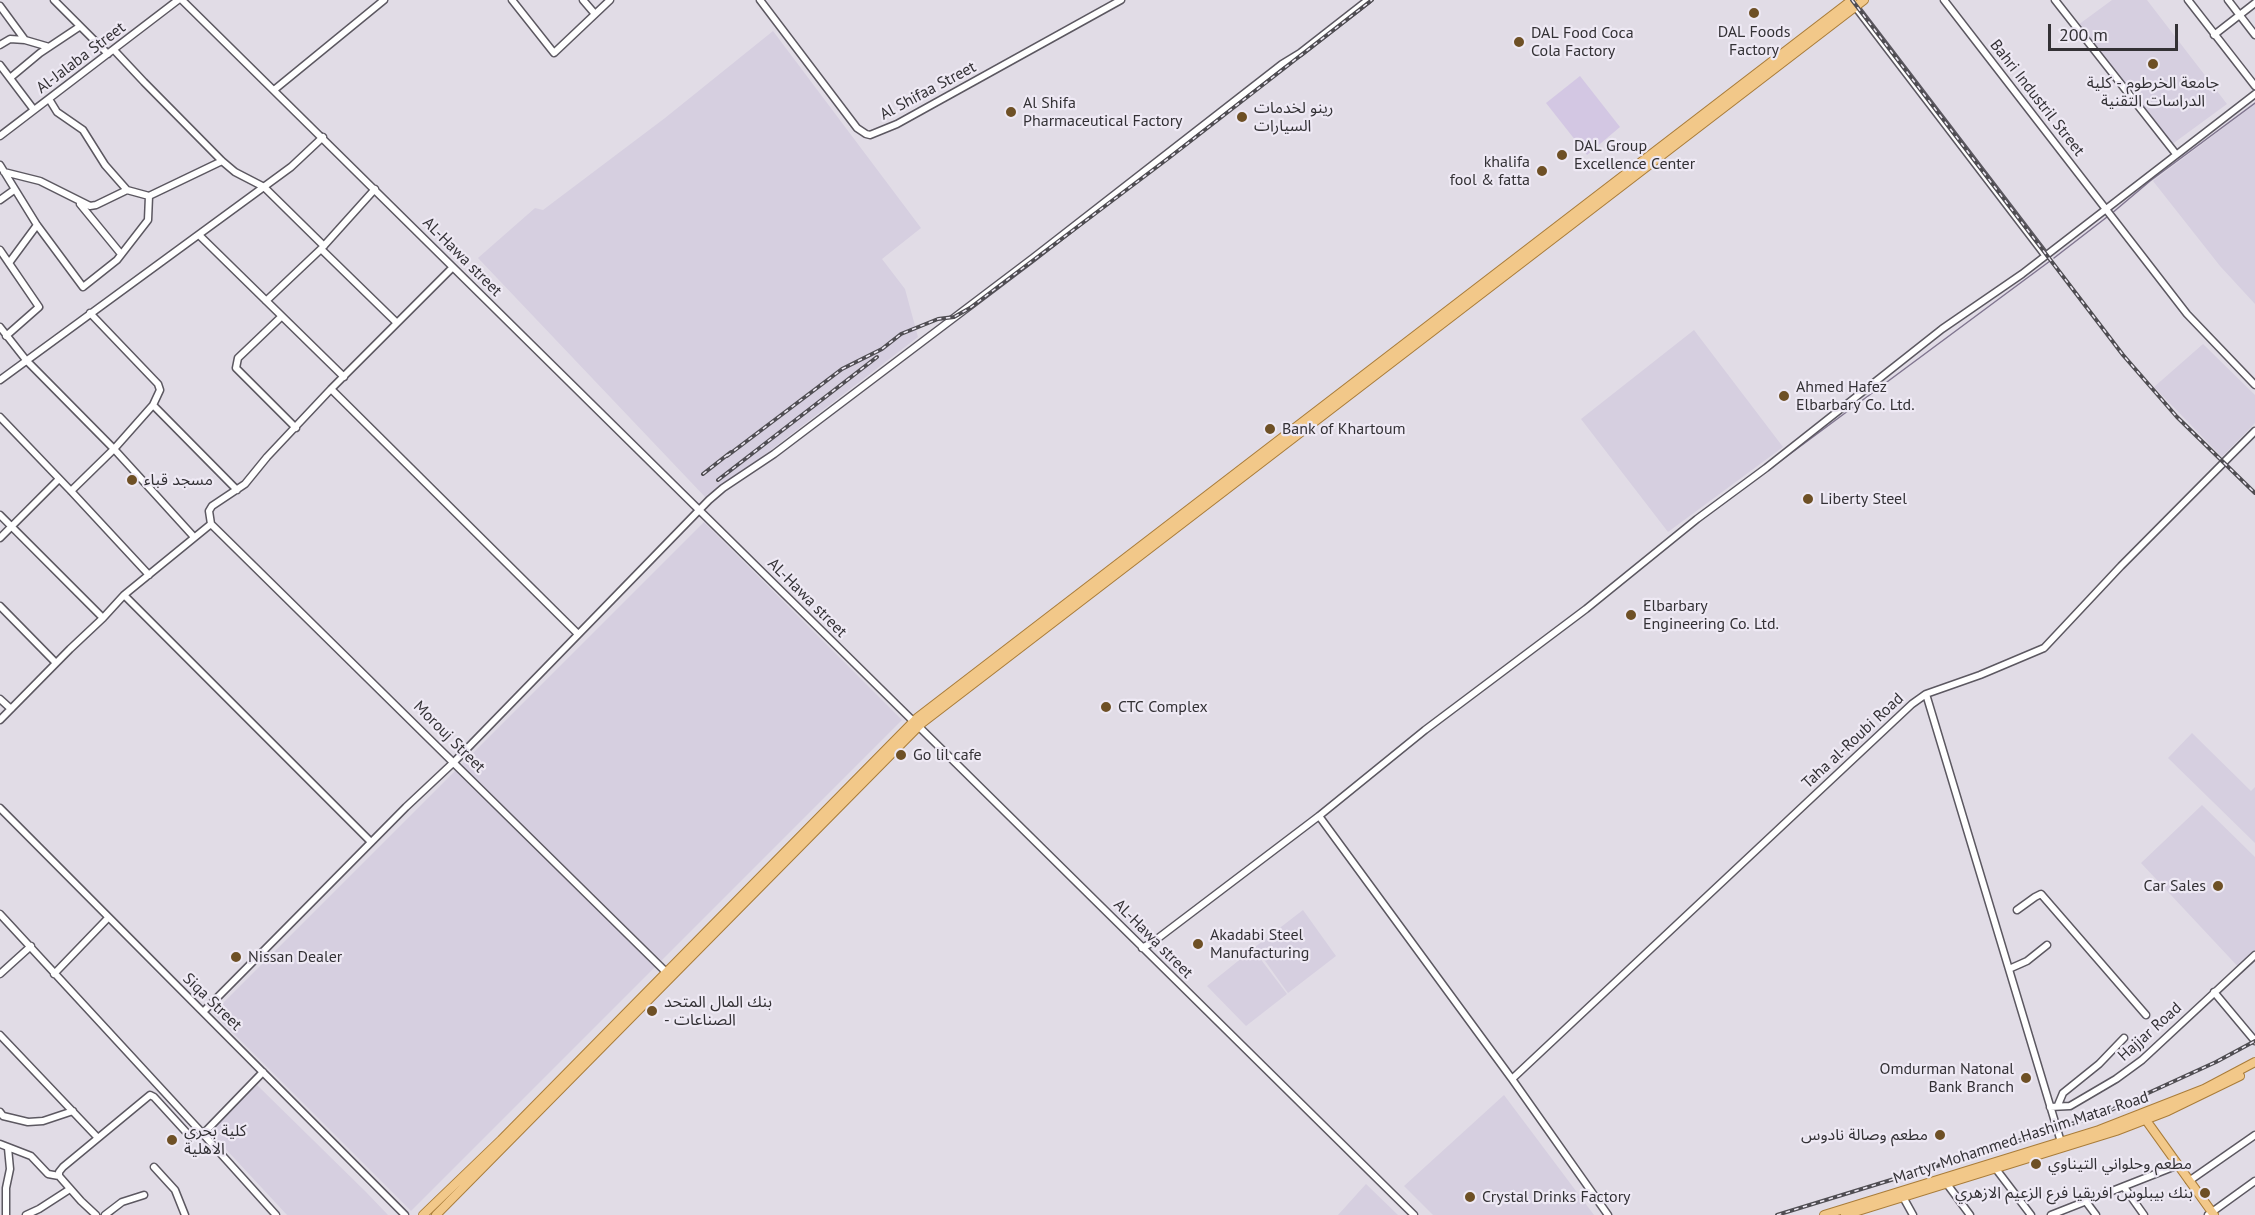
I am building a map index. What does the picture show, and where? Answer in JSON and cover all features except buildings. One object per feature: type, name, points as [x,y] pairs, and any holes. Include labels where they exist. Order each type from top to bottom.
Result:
[{"type":"main road","points":[[423,1215],[917,724],[1852,2],[1864,0]]},
{"type":"main road","points":[[436,1215],[770,871]]},
{"type":"main road","name":"Martyr Mohammed Hashim Matar Road","points":[[1845,1215],[2116,1131],[2255,1062]]},
{"type":"main road","name":"Martyr Mohammed Hashim Matar Road","points":[[1824,1215],[2168,1111],[2255,1068]]},
{"type":"main road","points":[[2141,1118],[2173,1167],[2210,1214]]},
{"type":"main road","points":[[2141,1118],[2189,1181],[2210,1214]]},
{"type":"street","points":[[54,0],[108,54]]},
{"type":"street","name":"Al-Jalaba Street","points":[[0,136],[180,0]]},
{"type":"street","name":"AL-Hawa street","points":[[180,0],[323,137],[698,511],[1414,1215]]},
{"type":"street","points":[[274,90],[384,0]]},
{"type":"street","points":[[512,0],[554,53],[610,0]]},
{"type":"street","points":[[583,0],[595,14]]},
{"type":"street","name":"Al Shifaa Street","points":[[760,0],[857,128],[870,135],[897,124],[1121,0]]},
{"type":"street","points":[[203,1012],[371,842],[454,762],[723,488],[791,441],[1368,0]]},
{"type":"street","name":"Bahri Industril Street","points":[[1944,0],[2187,314],[2255,385]]},
{"type":"street","points":[[2055,0],[2176,154]]},
{"type":"street","points":[[2188,0],[2255,86]]},
{"type":"street","points":[[2228,0],[2255,35]]},
{"type":"street","points":[[1852,2],[2045,255]]},
{"type":"street","points":[[2214,35],[2255,3]]},
{"type":"street","points":[[0,6],[2,14],[25,40]]},
{"type":"street","points":[[9,78],[80,27]]},
{"type":"street","points":[[0,45],[10,39],[25,40],[50,47]]},
{"type":"street","points":[[114,50],[222,161],[264,187],[397,323]]},
{"type":"street","points":[[0,65],[34,110]]},
{"type":"street","points":[[1142,948],[1319,816],[1425,730],[1586,609],[1942,329],[1991,297],[2045,255],[2109,213],[2176,154],[2255,94]]},
{"type":"street","points":[[49,99],[57,112],[83,130],[105,165],[127,190],[149,196],[222,161]]},
{"type":"street","points":[[0,380],[291,167],[323,137]]},
{"type":"street","points":[[0,165],[37,225],[83,287],[110,267],[148,220],[149,196]]},
{"type":"street","points":[[4,172],[40,181],[90,206],[127,190]]},
{"type":"street","points":[[266,301],[322,247],[375,189]]},
{"type":"street","points":[[0,200],[14,190]]},
{"type":"street","points":[[78,201],[121,254]]},
{"type":"street","points":[[9,263],[37,225]]},
{"type":"street","points":[[198,235],[344,377]]},
{"type":"street","points":[[0,250],[39,307],[6,336]]},
{"type":"street","points":[[0,720],[124,595],[211,524],[209,511],[212,506],[245,484],[267,457],[452,267]]},
{"type":"street","points":[[71,491],[114,449],[153,405],[160,390],[158,384],[90,313]]},
{"type":"street","points":[[281,317],[238,358],[236,368],[296,428]]},
{"type":"street","points":[[0,327],[26,360],[114,449],[194,537]]},
{"type":"street","points":[[332,389],[578,634]]},
{"type":"street","points":[[153,405],[237,490]]},
{"type":"street","points":[[0,417],[149,575]]},
{"type":"street","name":"Taha al-Roubi Road","points":[[1512,1079],[1912,704],[1926,694],[1980,675],[2044,648],[2255,430]]},
{"type":"street","points":[[0,538],[59,479]]},
{"type":"street","points":[[0,515],[103,618]]},
{"type":"street","name":"Morouj Street","points":[[211,524],[666,972]]},
{"type":"street","points":[[124,595],[371,842]]},
{"type":"street","points":[[0,606],[56,663]]},
{"type":"street","points":[[1926,694],[2061,1142]]},
{"type":"street","points":[[0,699],[10,709]]},
{"type":"street","name":"Siqa Street","points":[[0,808],[405,1214]]},
{"type":"street","points":[[1319,816],[1512,1079],[1608,1215]]},
{"type":"street","points":[[2017,910],[2041,894],[2145,1015]]},
{"type":"street","points":[[1,918],[31,946],[54,974],[276,1215]]},
{"type":"street","points":[[54,974],[108,918]]},
{"type":"street","points":[[2009,969],[2027,961],[2047,945]]},
{"type":"street","points":[[0,974],[31,946]]},
{"type":"street","name":"Hajjar Road","points":[[2050,1107],[2070,1106],[2116,1079],[2147,1056],[2255,955]]},
{"type":"street","points":[[2214,992],[2255,1041]]},
{"type":"street","points":[[0,1035],[98,1138]]},
{"type":"street","points":[[2058,1105],[2063,1093],[2099,1064],[2124,1038]]},
{"type":"street","points":[[203,1134],[263,1072]]},
{"type":"street","points":[[59,1176],[60,1170],[146,1097],[152,1095],[186,1132]]},
{"type":"street","points":[[1,1115],[28,1122],[73,1112]]},
{"type":"street","points":[[2189,1181],[2255,1135]]},
{"type":"street","points":[[0,1144],[31,1156],[48,1173],[59,1176],[96,1215]]},
{"type":"street","points":[[6,1215],[6,1188],[10,1169],[8,1148]]},
{"type":"street","points":[[154,1167],[175,1190],[185,1215]]},
{"type":"street","points":[[2051,1215],[2087,1203],[2173,1167]]},
{"type":"street","points":[[1996,1169],[2031,1215]]},
{"type":"street","points":[[1947,1184],[1970,1215]]},
{"type":"street","points":[[2210,1214],[2254,1185]]},
{"type":"street","points":[[2124,1187],[2144,1215]]},
{"type":"street","points":[[26,1215],[70,1189]]},
{"type":"street","points":[[105,1215],[122,1202],[144,1195]]},
{"type":"street","points":[[1903,1197],[1913,1215]]},
{"type":"street","points":[[2087,1203],[2096,1215]]},
{"type":"shaded area","name":"جامعة الخرطوم - كلية الدراسات التقنية","points":[[2112,0],[2147,0],[2227,104],[2171,145],[2078,25]]},
{"type":"shaded area","points":[[773,31],[921,228],[882,259],[905,289],[918,337],[707,499],[478,258],[535,208],[543,210],[665,118]]},
{"type":"shaded area","points":[[1580,76],[1620,127],[1587,155],[1546,103]]},
{"type":"shaded area","points":[[2255,104],[2255,304],[2220,266],[2153,181]]},
{"type":"shaded area","points":[[1694,330],[1783,447],[1668,532],[1581,419]]},
{"type":"shaded area","points":[[2203,344],[2255,395],[2255,423],[2222,457],[2154,387]]},
{"type":"shaded area","points":[[704,522],[902,720],[411,1211],[213,1013]]},
{"type":"shaded area","points":[[2192,733],[2251,791],[2255,787],[2255,843],[2168,758]]},
{"type":"shaded area","name":"Car Sales","points":[[2202,805],[2255,857],[2255,960],[2243,972],[2141,863]]},
{"type":"shaded area","points":[[1303,910],[1336,956],[1288,993],[1255,947]]},
{"type":"shaded area","points":[[1253,949],[1287,994],[1246,1026],[1207,986]]},
{"type":"shaded area","points":[[257,1085],[388,1215],[287,1215],[209,1131]]},
{"type":"shaded area","points":[[1504,1095],[1594,1215],[1433,1215],[1404,1186]]},
{"type":"shaded area","points":[[1366,1184],[1398,1215],[1338,1215]]},
{"type":"waterway","points":[[2111,214],[2150,181],[2255,103]]},
{"type":"waterway","points":[[2054,258],[2107,217]]},
{"type":"waterway","points":[[1767,471],[2050,261]]},
{"type":"waterway","points":[[1697,523],[1751,483]]},
{"type":"railway","points":[[727,456],[842,369],[882,349],[901,334],[938,319],[954,317],[970,308],[1372,0]]},
{"type":"railway","points":[[1852,0],[2123,355],[2177,417],[2255,493]]},
{"type":"railway","points":[[718,480],[877,357]]},
{"type":"railway","points":[[703,474],[731,452]]},
{"type":"railway","points":[[1777,1215],[2057,1129],[2111,1110],[2216,1062],[2255,1041]]},
{"type":"place","name":"DAL Foods Factory","points":[[1754,13]]},
{"type":"place","name":"DAL Food Coca Cola Factory","points":[[1519,42]]},
{"type":"place","name":"جامعة الخرطوم - كلية الدراسات التقنية","points":[[2153,64]]},
{"type":"place","name":"Al Shifa Pharmaceutical Factory","points":[[1011,112]]},
{"type":"place","name":"رينو لخدمات السيارات","points":[[1242,117]]},
{"type":"place","name":"DAL Group Excellence Center","points":[[1562,155]]},
{"type":"place","name":"khalifa fool & fatta","points":[[1542,171]]},
{"type":"place","name":"Ahmed Hafez Elbarbary Co. Ltd.","points":[[1784,396]]},
{"type":"place","name":"Bank of Khartoum","points":[[1270,429]]},
{"type":"place","name":"مسجد قباء","points":[[132,480]]},
{"type":"place","name":"Liberty Steel","points":[[1808,499]]},
{"type":"place","name":"Elbarbary Engineering Co. Ltd.","points":[[1631,615]]},
{"type":"place","name":"CTC Complex","points":[[1106,707]]},
{"type":"place","name":"Go lil cafe","points":[[901,755]]},
{"type":"place","name":"Car Sales","points":[[2218,886]]},
{"type":"place","name":"Akadabi Steel Manufacturing","points":[[1198,944]]},
{"type":"place","name":"Nissan Dealer","points":[[236,957]]},
{"type":"place","name":"بنك المال المتحد - الصناعات","points":[[652,1011]]},
{"type":"place","name":"Omdurman Natonal Bank Branch","points":[[2026,1078]]},
{"type":"place","name":"مطعم وصالة نادوس","points":[[1940,1135]]},
{"type":"place","name":"كلية بحري الاهلية","points":[[172,1140]]},
{"type":"place","name":"مطعم وحلواني التيناوي","points":[[2036,1164]]},
{"type":"place","name":"بنك بيبلوس افريقيا فرع الزعيم الازهري","points":[[2205,1193]]},
{"type":"place","name":"Crystal Drinks Factory","points":[[1470,1197]]}]
